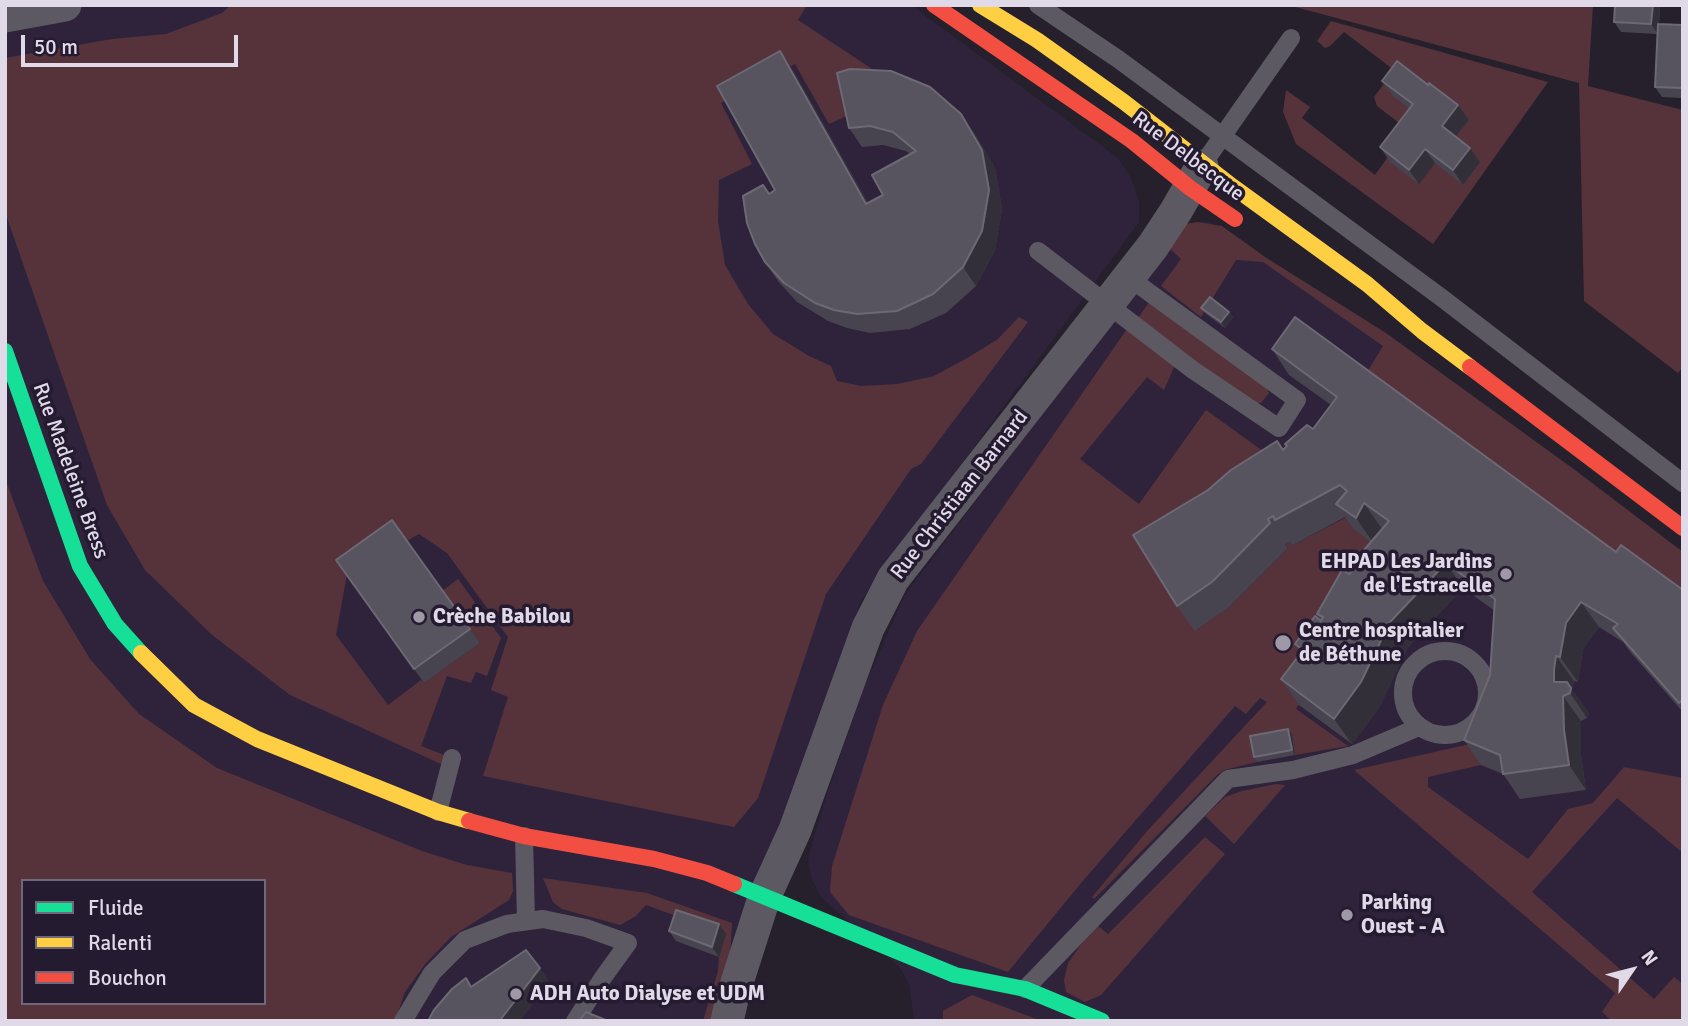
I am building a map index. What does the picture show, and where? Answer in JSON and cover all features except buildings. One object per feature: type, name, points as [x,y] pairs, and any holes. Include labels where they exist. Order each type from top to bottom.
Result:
[{"type":"street","points":[[5,16],[65,5]]},
{"type":"street","name":"Rue Delbecque","points":[[934,5],[1132,141],[1196,176],[1367,284],[1422,331],[1683,528]]},
{"type":"street","name":"Rue Delbecque","points":[[980,5],[1037,40],[1102,86],[1244,225]]},
{"type":"street","name":"Rue Christiaan Barnard","points":[[727,1021],[764,898],[796,830],[868,628],[893,579],[1153,246],[1196,176]]},
{"type":"street","name":"Rue Delbecque","points":[[1381,319],[1422,331]]},
{"type":"street","name":"Rue Madeleine Bress","points":[[5,351],[80,566],[115,624],[160,674],[194,705],[257,739],[438,812],[524,836],[654,859],[707,873],[955,975],[1025,989],[1102,1021]]},
{"type":"lane","points":[[1038,5],[1118,59],[1443,298],[1683,483]]},
{"type":"lane","points":[[1196,176],[1291,38]]},
{"type":"lane","points":[[1038,251],[1194,370],[1279,428],[1297,400],[1128,276]]},
{"type":"lane","points":[[1025,989],[1228,779],[1293,769],[1353,755],[1419,727],[1445,735],[1458,733],[1470,727],[1485,704],[1487,691],[1477,666],[1453,652],[1426,656],[1415,664],[1407,676],[1403,690],[1404,704],[1419,727]]},
{"type":"lane","points":[[438,812],[452,758]]},
{"type":"lane","points":[[524,836],[526,921]]},
{"type":"lane","points":[[403,1021],[432,973],[465,940],[490,928],[543,919],[586,928],[628,943],[575,1021]]},
{"type":"shaded area","points":[[5,5],[911,5],[1118,158],[1131,178],[1139,201],[1139,222],[861,601],[712,1021],[5,1021]]},
{"type":"shaded area","points":[[231,5],[807,5],[798,20],[904,90],[829,124],[795,64],[721,103],[752,164],[719,180],[718,221],[725,265],[748,304],[773,334],[831,366],[837,381],[861,386],[898,384],[934,376],[998,339],[1019,317],[1028,322],[921,464],[911,469],[826,594],[758,798],[734,827],[483,776],[508,697],[491,690],[508,637],[447,553],[419,534],[347,574],[336,635],[388,705],[421,680],[424,683],[480,643],[442,591],[458,579],[501,638],[487,676],[476,672],[471,683],[447,676],[421,746],[444,755],[441,764],[290,695],[211,634],[145,570],[107,505],[5,212],[5,58],[112,39],[166,34],[222,13]]},
{"type":"shaded area","points":[[1288,5],[1593,5],[1588,86],[1683,110],[1683,367],[1678,373],[1584,301],[1579,83]]},
{"type":"shaded area","points":[[1331,21],[1548,82],[1433,244],[1296,144],[1283,112],[1286,90],[1310,107],[1302,118],[1375,175],[1392,151],[1419,184],[1468,120],[1423,119],[1412,133],[1377,106],[1374,97],[1394,70],[1344,32],[1325,48],[1317,41]]},
{"type":"shaded area","name":"Centre hospitalier de Béthune","points":[[1197,222],[1210,222],[1683,557],[1683,1021],[914,1021],[909,983],[900,968],[820,896],[811,877],[808,858],[863,690],[904,596],[1168,247]]},
{"type":"shaded area","points":[[1197,222],[1222,226],[1265,257],[1386,333],[1683,552],[1683,603],[1363,379],[1383,346],[1263,262],[1236,260],[1201,317],[1161,286],[1181,259],[1168,247],[1185,224]]},
{"type":"shaded area","points":[[1150,301],[1266,387],[1269,393],[1261,403],[1253,403],[1138,318]]},
{"type":"shaded area","points":[[1127,329],[1175,365],[1164,390],[1147,377],[1080,459],[1139,504],[1206,410],[1289,470],[1195,631],[1229,607],[1288,548],[1285,545],[1291,542],[1293,545],[1358,511],[1380,536],[1382,529],[1407,547],[1296,709],[1348,746],[1295,755],[1291,734],[1254,741],[1257,762],[1218,774],[1094,899],[1092,897],[1148,830],[1267,702],[1260,698],[1246,714],[1235,706],[1081,883],[1008,972],[849,915],[830,892],[832,866],[883,705],[917,631]]},
{"type":"shaded area","points":[[5,478],[43,581],[90,659],[139,714],[217,768],[422,851],[467,865],[512,873],[513,891],[509,900],[451,937],[426,963],[405,992],[395,1021],[5,1021]]},
{"type":"shaded area","points":[[1479,742],[1481,765],[1428,777],[1428,787],[1528,859],[1568,809],[1593,803],[1624,767],[1683,778],[1683,853],[1617,798],[1532,892],[1654,999],[1674,977],[1683,984],[1683,1021],[1612,1021],[1602,1012],[1615,993],[1354,770]]},
{"type":"shaded area","points":[[1276,784],[1285,785],[1234,844],[1205,816],[1225,797]]},
{"type":"shaded area","points":[[1205,837],[1225,854],[1101,995],[1085,1002],[1066,992],[1064,980],[1068,963],[1082,943],[1098,926],[1108,934]]},
{"type":"shaded area","points":[[543,878],[647,893],[732,923],[729,976],[714,1021],[703,1021],[726,934],[646,905],[636,916],[620,925],[562,909],[553,902]]},
{"type":"shaded area","points":[[972,995],[1042,1021],[943,1021],[943,1011]]},
{"type":"traffic: fast","points":[[5,351],[80,566],[115,624],[141,653]]},
{"type":"traffic: fast","points":[[734,884],[955,975],[1025,989],[1102,1021]]},
{"type":"traffic: slow","points":[[980,5],[1037,40],[1124,102],[1232,186],[1367,284],[1470,367]]},
{"type":"traffic: slow","points":[[141,653],[194,705],[257,739],[438,812],[469,821]]},
{"type":"traffic: jam","points":[[934,5],[1132,141],[1190,188],[1235,219]]},
{"type":"traffic: jam","points":[[1470,367],[1683,528]]},
{"type":"traffic: jam","points":[[469,821],[524,836],[654,859],[707,873],[734,884]]},
{"type":"place","name":"EHPAD Les Jardins de l'Estracelle","points":[[1506,574]]},
{"type":"place","name":"Crèche Babilou","points":[[419,617]]},
{"type":"place","name":"Centre hospitalier de Béthune","points":[[1283,643]]},
{"type":"place","name":"Parking Ouest - A","points":[[1347,915]]},
{"type":"place","name":"ADH Auto Dialyse et UDM","points":[[516,994]]}]
